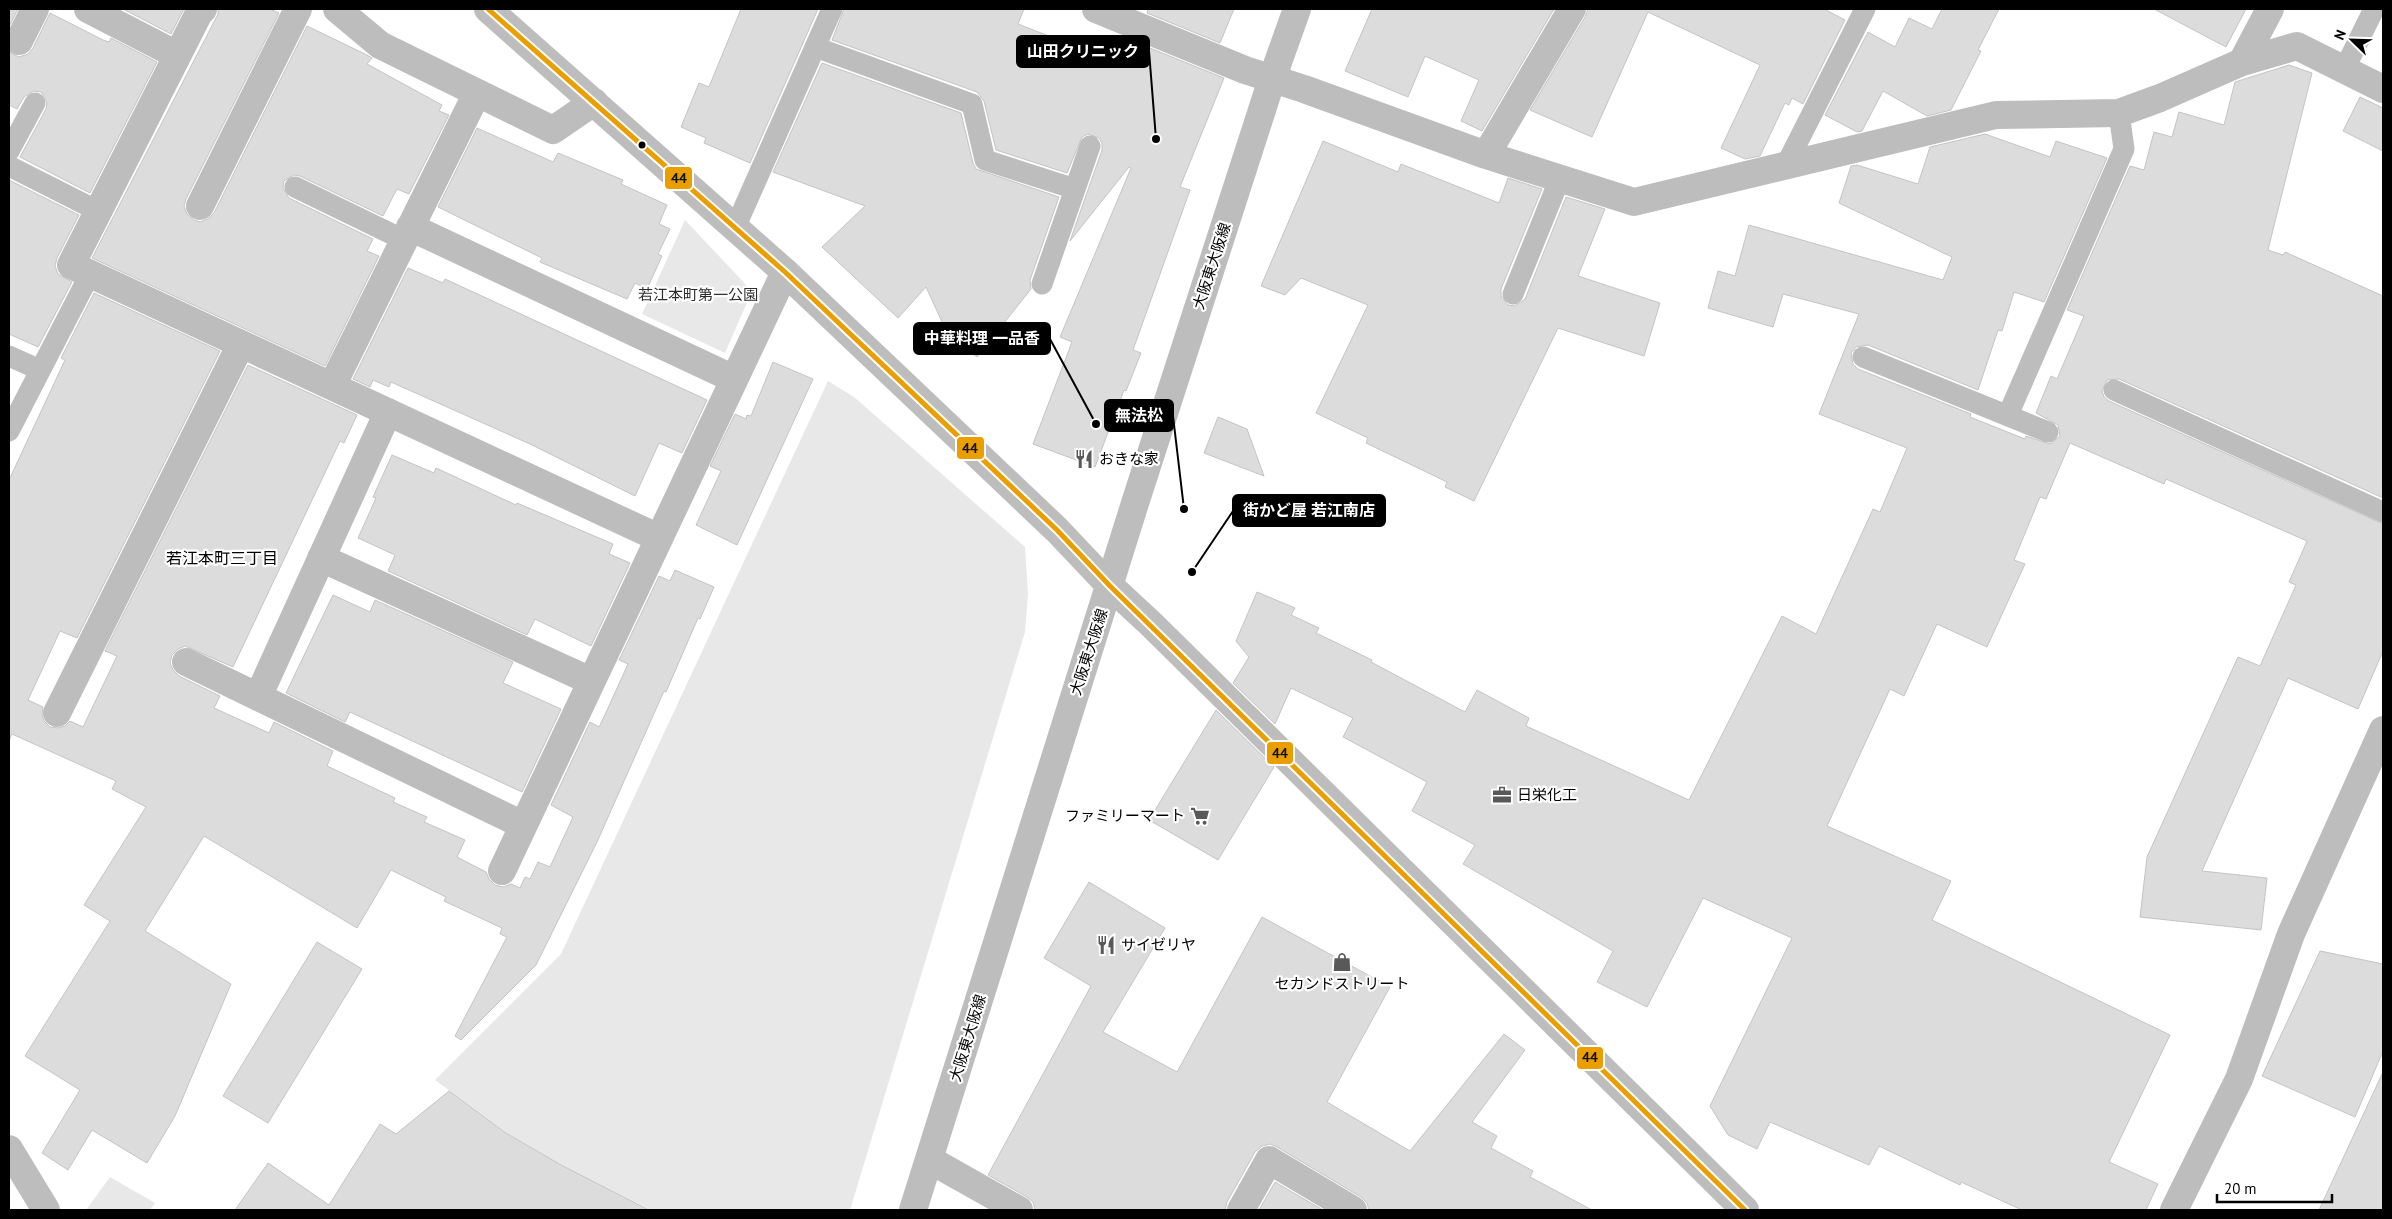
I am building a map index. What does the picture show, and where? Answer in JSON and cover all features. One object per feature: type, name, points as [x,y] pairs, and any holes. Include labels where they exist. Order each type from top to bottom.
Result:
[{"type":"street","points":[[19,41],[35,9]]},
{"type":"street","points":[[88,9],[177,55]]},
{"type":"street","points":[[203,9],[199,12],[71,265],[659,538]]},
{"type":"street","points":[[200,206],[298,9]]},
{"type":"street","points":[[337,9],[380,45],[553,130],[594,102]]},
{"type":"street","points":[[488,9],[785,272],[1057,530],[1110,586],[1158,631],[1744,1210]]},
{"type":"street","points":[[1096,9],[1245,70],[1486,155],[1634,202],[1996,116],[2119,113],[2160,98],[2242,62],[2297,46],[2383,89]]},
{"type":"street","name":"大阪東大阪線","points":[[913,1210],[1272,79],[1297,9]]},
{"type":"street","points":[[1486,155],[1572,9]]},
{"type":"street","points":[[2242,62],[2270,9]]},
{"type":"street","points":[[332,386],[477,92]]},
{"type":"street","points":[[407,234],[734,378]]},
{"type":"street","points":[[502,871],[785,272]]},
{"type":"street","points":[[57,713],[241,344]]},
{"type":"street","points":[[258,697],[388,412]]},
{"type":"street","points":[[321,558],[591,681]]},
{"type":"street","points":[[186,662],[523,825]]},
{"type":"street","points":[[2174,1210],[2239,1079],[2291,934],[2383,730]]},
{"type":"street","points":[[9,1149],[46,1210]]},
{"type":"street","points":[[930,1160],[1019,1210]]},
{"type":"street","points":[[1242,1210],[1269,1160],[1353,1210]]},
{"type":"lane","points":[[736,228],[832,9]]},
{"type":"lane","points":[[1786,165],[1865,9]]},
{"type":"lane","points":[[2344,70],[2374,9]]},
{"type":"lane","points":[[815,47],[972,104],[985,160],[1075,189]]},
{"type":"lane","points":[[9,151],[35,102]]},
{"type":"lane","points":[[2008,414],[2124,148],[2119,113]]},
{"type":"lane","points":[[1042,284],[1090,146]]},
{"type":"lane","points":[[9,166],[98,211]]},
{"type":"lane","points":[[1513,294],[1560,178]]},
{"type":"lane","points":[[295,187],[407,234]]},
{"type":"lane","points":[[9,431],[90,274]]},
{"type":"lane","points":[[9,356],[40,370]]},
{"type":"lane","points":[[1862,357],[2008,414],[2048,432]]},
{"type":"lane","points":[[2114,390],[2383,512]]},
{"type":"green space","name":"若江本町第一公園","points":[[685,220],[752,291],[725,353],[642,314]]},
{"type":"green space","points":[[828,381],[854,397],[1025,547],[1028,594],[1025,632],[850,1210],[651,1210],[561,1165],[507,1133],[435,1080],[561,954]]},
{"type":"green space","points":[[110,1177],[155,1203],[150,1210],[86,1210]]},
{"type":"building","points":[[9,9],[18,9],[9,27]]},
{"type":"building","points":[[125,9],[184,9],[171,34]]},
{"type":"building","points":[[218,9],[270,9],[279,13],[186,199],[184,206],[187,214],[194,220],[200,222],[208,219],[214,213],[307,26],[372,58],[367,64],[442,105],[439,111],[449,115],[409,194],[397,189],[383,216],[300,176],[294,175],[284,181],[283,188],[289,198],[373,239],[367,251],[379,256],[325,366],[92,258],[218,14]]},
{"type":"building","points":[[741,9],[818,9],[750,163],[704,143],[706,138],[681,127],[699,83],[709,87]]},
{"type":"building","points":[[844,9],[1024,9],[1018,24],[1126,66],[1135,42],[1224,78],[1180,187],[1190,190],[1133,350],[1141,353],[1126,391],[1124,390],[1095,467],[1033,444],[1072,342],[1060,337],[1131,168],[1129,167],[1070,241],[1102,150],[1102,143],[1099,138],[1088,134],[1082,137],[1067,173],[996,150],[984,101],[977,92],[832,40]]},
{"type":"building","points":[[1148,9],[1234,9],[1220,43],[1147,13]]},
{"type":"building","points":[[1372,9],[1554,9],[1482,131],[1461,121],[1479,80],[1425,56],[1408,97],[1345,71]]},
{"type":"building","points":[[1588,9],[1824,9],[1845,20],[1803,104],[1792,98],[1789,105],[1785,103],[1760,156],[1745,159],[1721,148],[1760,65],[1648,12],[1592,137],[1530,110]]},
{"type":"building","points":[[1942,9],[1999,9],[1978,50],[1981,51],[1951,110],[1927,116],[1883,91],[1862,131],[1857,132],[1825,115],[1868,32],[1895,47],[1909,18],[1932,29]]},
{"type":"building","points":[[2154,9],[2246,9],[2226,47]]},
{"type":"building","points":[[50,13],[103,40],[109,42],[111,38],[157,62],[90,193],[20,157],[46,109],[47,102],[41,92],[34,91],[24,97],[17,109],[9,105],[9,52],[19,57],[28,54],[33,48]]},
{"type":"building","points":[[822,63],[961,113],[976,169],[1059,197],[1030,280],[1031,289],[977,357],[948,335],[926,287],[898,318],[822,247],[865,206],[773,172]]},
{"type":"building","points":[[2289,65],[2312,73],[2268,250],[2283,255],[2285,252],[2383,296],[2383,498],[2119,379],[2107,380],[2102,391],[2104,397],[2109,401],[2383,524],[2383,651],[2358,709],[2288,678],[2202,871],[2267,878],[2261,930],[2140,917],[2147,857],[2238,657],[2260,666],[2296,585],[2289,582],[2307,541],[2166,479],[2164,484],[2070,443],[2046,499],[2040,497],[2014,560],[2025,564],[1987,647],[1937,624],[1904,696],[1890,689],[1827,826],[1951,881],[1932,920],[2170,1035],[2109,1162],[2158,1184],[2146,1210],[2022,1210],[1961,1182],[1960,1185],[1879,1146],[1869,1165],[1770,1122],[1757,1149],[1728,1135],[1710,1106],[1792,938],[1703,898],[1647,1007],[1597,982],[1613,951],[1463,864],[1475,845],[1412,811],[1427,782],[1343,737],[1353,718],[1291,688],[1275,724],[1233,683],[1249,657],[1236,641],[1257,592],[1295,608],[1291,615],[1319,628],[1316,633],[1372,660],[1371,662],[1465,712],[1477,690],[1529,718],[1526,726],[1689,800],[1782,616],[1816,634],[1873,509],[1880,512],[1907,448],[1819,414],[1859,314],[1783,294],[1773,327],[1708,308],[1718,271],[1735,276],[1749,225],[1943,280],[1952,257],[1839,203],[1851,166],[1857,165],[1918,184],[1930,147],[1985,134],[2050,157],[2056,141],[2107,158],[2044,302],[2014,292],[2002,331],[1998,330],[1978,390],[1868,345],[1856,347],[1851,353],[1853,364],[1858,369],[1971,414],[1970,417],[2025,439],[2026,436],[2050,444],[2060,436],[2058,425],[2036,413],[2051,376],[2057,379],[2084,316],[2067,310],[2130,166],[2144,170],[2154,132],[2172,137],[2179,112],[2224,125],[2235,82]]},
{"type":"building","points":[[2360,97],[2383,108],[2383,151],[2343,131]]},
{"type":"building","points":[[477,128],[553,162],[558,153],[623,180],[621,184],[667,205],[659,224],[670,229],[658,254],[662,256],[647,289],[635,283],[627,299],[540,262],[542,258],[438,207]]},
{"type":"building","points":[[1323,141],[1398,172],[1401,164],[1499,203],[1508,178],[1542,189],[1501,289],[1501,296],[1508,305],[1515,306],[1525,299],[1566,197],[1605,209],[1578,276],[1660,303],[1644,356],[1558,328],[1474,501],[1445,487],[1447,482],[1366,443],[1368,438],[1316,413],[1368,305],[1301,278],[1285,295],[1261,286]]},
{"type":"building","points":[[9,180],[79,215],[57,258],[55,266],[58,274],[72,282],[38,347],[9,334]]},
{"type":"building","points":[[408,268],[443,283],[445,279],[707,400],[682,453],[659,443],[635,496],[530,444],[391,382],[389,387],[373,380],[370,387],[353,379]]},
{"type":"building","points":[[94,293],[220,351],[77,638],[60,631],[28,700],[43,707],[44,721],[50,727],[58,728],[65,726],[70,721],[83,727],[117,656],[105,651],[248,365],[357,415],[344,443],[340,441],[233,667],[185,646],[178,649],[172,655],[170,663],[173,670],[179,676],[220,696],[214,708],[269,733],[274,722],[333,751],[327,766],[395,798],[393,802],[427,817],[424,822],[465,840],[457,857],[486,872],[489,879],[495,885],[503,887],[511,884],[520,888],[525,877],[530,879],[538,862],[550,867],[573,817],[551,805],[590,722],[599,727],[603,719],[628,664],[619,660],[659,576],[670,581],[675,570],[714,587],[700,619],[698,618],[666,692],[664,691],[597,842],[536,965],[461,1040],[455,1036],[507,937],[500,934],[502,928],[444,901],[446,897],[391,870],[357,928],[204,836],[145,931],[231,984],[175,1116],[147,1163],[92,1130],[68,1170],[42,1153],[80,1090],[25,1056],[110,921],[84,905],[146,807],[112,789],[116,781],[12,734],[9,741],[9,480],[65,360],[61,358]]},
{"type":"building","points":[[773,362],[813,379],[737,545],[696,525],[721,471],[710,466],[735,414],[746,419],[747,415],[751,416]]},
{"type":"building","points":[[1218,417],[1247,429],[1264,476],[1204,453]]},
{"type":"building","points":[[392,455],[434,473],[436,468],[516,505],[517,503],[613,544],[609,554],[630,563],[591,646],[535,619],[527,635],[388,571],[395,555],[358,538],[376,498],[373,497]]},
{"type":"building","points":[[333,595],[370,612],[375,600],[513,662],[503,683],[561,709],[522,792],[350,712],[345,722],[286,693]]},
{"type":"building","points":[[1216,710],[1274,767],[1218,860],[1149,820]]},
{"type":"building","points":[[1089,882],[1165,928],[1103,1032],[1177,1072],[1262,917],[1390,987],[1327,1102],[1410,1151],[1504,1034],[1525,1050],[1472,1122],[1497,1136],[1491,1148],[1533,1171],[1530,1177],[1592,1210],[1369,1210],[1367,1203],[1361,1197],[1270,1144],[1262,1146],[1255,1152],[1227,1202],[1225,1210],[1035,1210],[1033,1202],[1027,1197],[988,1175],[1091,986],[1044,958]]},
{"type":"building","points":[[317,942],[362,969],[268,1123],[223,1096]]},
{"type":"building","points":[[2320,951],[2383,964],[2383,1051],[2355,1117],[2262,1076]]},
{"type":"building","points":[[2383,1072],[2383,1210],[2319,1210]]},
{"type":"building","points":[[449,1091],[506,1133],[561,1165],[649,1210],[235,1210],[268,1163],[329,1205],[380,1124],[396,1134]]},
{"type":"building","points":[[1275,1182],[1323,1210],[1259,1210]]},
{"type":"transit line","name":"44","points":[[488,9],[785,272],[1057,530],[1110,586],[1745,1210]]},
{"type":"place","name":"山田クリニック","points":[[1156,139]]},
{"type":"place","name":"中華料理 一品香","points":[[1096,424]]},
{"type":"place","name":"おきな家","points":[[1084,459]]},
{"type":"place","name":"無法松","points":[[1184,509]]},
{"type":"place","name":"街かど屋 若江南店","points":[[1192,572]]},
{"type":"place","name":"日栄化工","points":[[1502,795]]},
{"type":"place","name":"ファミリーマート","points":[[1200,816]]},
{"type":"place","name":"サイゼリヤ","points":[[1106,945]]},
{"type":"place","name":"セカンドストリート","points":[[1342,962]]},
{"type":"district","name":"若江本町三丁目","points":[[222,558]]}]
